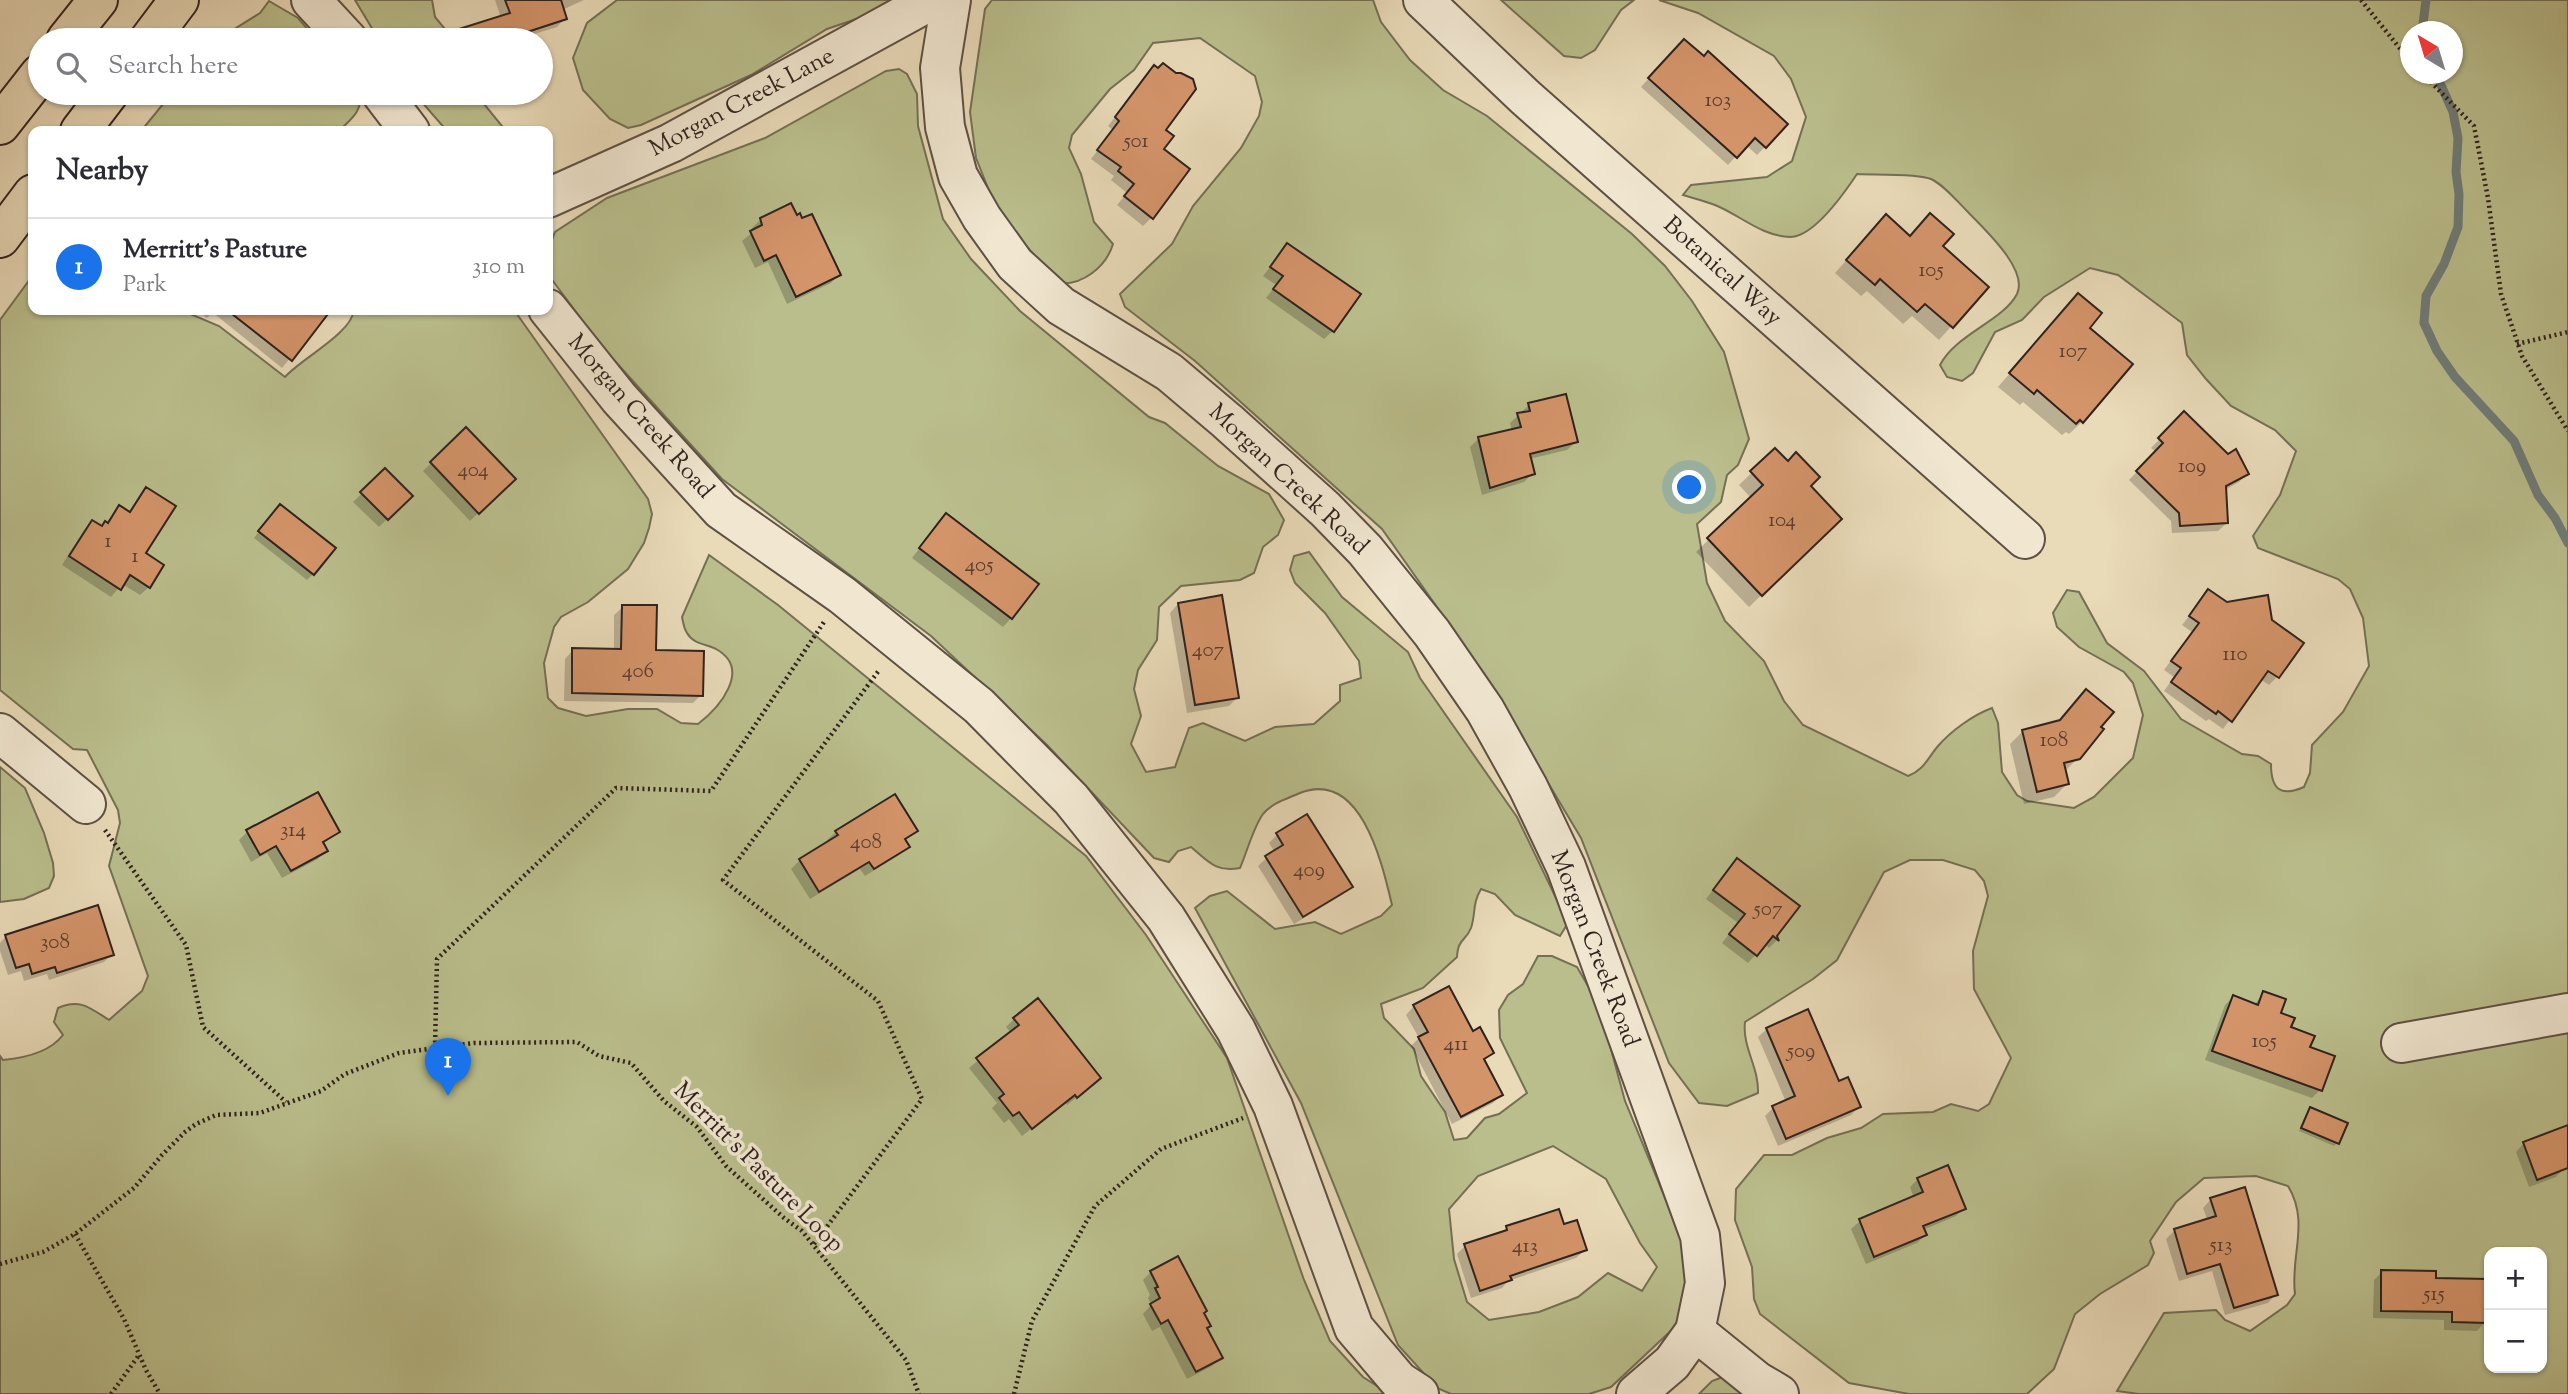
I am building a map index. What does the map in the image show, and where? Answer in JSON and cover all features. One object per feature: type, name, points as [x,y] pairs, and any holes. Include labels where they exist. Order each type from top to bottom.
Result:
[{"type":"highway","points":[[76,28],[98,0]]},
{"type":"highway","points":[[158,28],[179,0]]},
{"type":"highway","points":[[0,125],[28,89]]},
{"type":"highway","points":[[84,126],[100,105]]},
{"type":"highway","points":[[0,238],[28,201]]},
{"type":"street","points":[[311,0],[337,28]]},
{"type":"street","name":"Morgan Creek Lane","points":[[553,196],[671,143],[932,0]]},
{"type":"street","name":"Morgan Creek Road","points":[[951,0],[940,68],[945,127],[958,176],[982,218],[1014,264],[1061,306],[1169,372],[1325,509],[1365,550],[1432,633],[1485,710],[1528,787],[1566,867],[1700,1236],[1705,1283],[1695,1331],[1672,1363],[1636,1394]]},
{"type":"street","name":"Botanical Way","points":[[1423,0],[1536,106],[2025,539]]},
{"type":"street","points":[[391,105],[406,126]]},
{"type":"street","name":"Morgan Creek Road","points":[[553,315],[619,398],[720,510],[842,595],[979,706],[1071,799],[1166,918],[1236,1030],[1273,1106],[1354,1328],[1399,1381],[1419,1394]]},
{"type":"street","points":[[0,733],[86,804]]},
{"type":"street","points":[[2401,1042],[2568,1013]]},
{"type":"street","points":[[1695,1331],[1758,1381],[1779,1394]]},
{"type":"path","points":[[2361,0],[2400,49]]},
{"type":"path","points":[[2433,84],[2473,126],[2488,198],[2501,294],[2522,356],[2568,431]]},
{"type":"path","points":[[2517,344],[2568,332]]},
{"type":"path","points":[[435,1048],[437,959],[616,788],[711,791],[842,595]]},
{"type":"path","points":[[814,1244],[922,1099],[878,1001],[723,880],[900,642]]},
{"type":"path","points":[[86,804],[186,946],[203,1027],[286,1102]]},
{"type":"path","name":"Merritt's Pasture Loop","points":[[0,1264],[43,1252],[75,1234],[134,1188],[185,1132],[216,1115],[260,1113],[321,1091],[345,1074],[399,1053],[474,1042],[577,1042],[599,1056],[631,1063],[664,1101],[697,1127],[726,1167],[802,1231],[906,1360],[919,1394]]},
{"type":"path","points":[[1014,1394],[1032,1321],[1096,1206],[1161,1149],[1273,1106]]},
{"type":"path","points":[[75,1234],[124,1319],[160,1394]]},
{"type":"path","points":[[111,1394],[139,1354]]},
{"type":"green space","points":[[355,0],[432,0],[435,17],[444,28],[372,28]]},
{"type":"green space","points":[[617,0],[891,0],[874,13],[827,29],[751,75],[641,125],[628,128],[610,119],[583,90],[573,58],[587,23]]},
{"type":"green space","points":[[992,0],[1373,0],[1381,22],[1410,60],[1443,90],[1487,116],[1632,234],[1665,266],[1692,301],[1724,352],[1749,439],[1738,465],[1727,475],[1721,502],[1697,524],[1707,583],[1725,621],[1764,661],[1784,701],[1803,725],[1908,776],[1922,767],[1956,729],[1992,708],[1998,723],[2002,772],[2017,795],[2027,801],[2074,808],[2094,797],[2133,758],[2143,715],[2133,683],[2124,672],[2079,647],[2057,627],[2053,613],[2067,590],[2079,592],[2107,643],[2144,671],[2181,719],[2242,754],[2258,756],[2271,764],[2273,780],[2279,789],[2289,791],[2304,787],[2310,773],[2312,745],[2343,712],[2369,666],[2363,618],[2350,589],[2338,579],[2258,548],[2253,536],[2280,495],[2296,451],[2275,430],[2231,406],[2206,379],[2187,355],[2182,323],[2118,275],[2090,268],[2044,297],[2022,320],[1995,332],[1973,373],[1962,381],[1947,377],[1940,365],[1947,354],[2010,304],[2017,294],[2019,284],[2010,261],[1993,238],[1941,185],[1931,179],[1906,175],[1857,174],[1819,222],[1809,230],[1790,237],[1770,233],[1715,205],[1683,195],[1691,185],[1767,177],[1792,161],[1806,117],[1791,79],[1774,56],[1698,13],[1659,0],[2568,0],[2568,1394],[2139,1394],[2117,1391],[2164,1313],[2216,1310],[2225,1320],[2250,1331],[2287,1305],[2295,1294],[2299,1226],[2294,1199],[2288,1186],[2256,1176],[2204,1178],[2176,1202],[2150,1241],[2154,1253],[2148,1265],[2100,1294],[2075,1314],[2054,1369],[2027,1394],[1909,1394],[1849,1383],[1760,1314],[1754,1299],[1752,1267],[1735,1220],[1736,1189],[1764,1155],[1792,1155],[1827,1138],[1861,1128],[1883,1114],[1933,1112],[1951,1104],[1978,1111],[1989,1104],[2011,1058],[1974,989],[1973,951],[1988,896],[1984,881],[1975,870],[1943,860],[1910,860],[1884,872],[1837,960],[1813,979],[1745,1022],[1746,1040],[1756,1074],[1758,1093],[1727,1106],[1699,1103],[1669,1063],[1581,838],[1477,664],[1382,529],[1195,361],[1125,307],[1120,294],[1172,244],[1193,206],[1241,148],[1259,116],[1262,102],[1255,76],[1200,38],[1153,43],[1134,70],[1110,89],[1072,135],[1069,148],[1081,174],[1094,222],[1113,244],[1105,260],[1092,273],[1067,283],[1058,283],[998,213],[976,158],[970,112],[985,9]]},
{"type":"green space","points":[[1501,0],[1634,0],[1621,10],[1595,50],[1581,58],[1564,56]]},
{"type":"green space","points":[[269,1],[298,18],[307,28],[236,28],[260,13]]},
{"type":"green space","points":[[899,69],[907,74],[917,94],[918,126],[943,219],[971,259],[1020,311],[1149,417],[1165,423],[1218,466],[1269,494],[1284,520],[1278,535],[1263,547],[1254,573],[1240,580],[1181,586],[1159,607],[1157,640],[1138,670],[1134,689],[1141,716],[1131,744],[1146,772],[1175,767],[1189,728],[1203,723],[1245,741],[1275,727],[1314,724],[1340,701],[1340,685],[1361,678],[1359,661],[1325,613],[1295,583],[1290,570],[1294,556],[1309,552],[1342,597],[1408,652],[1420,678],[1517,817],[1568,923],[1560,936],[1515,915],[1495,894],[1481,889],[1476,899],[1471,928],[1459,946],[1457,957],[1423,988],[1381,1004],[1384,1018],[1414,1049],[1421,1076],[1445,1112],[1454,1140],[1467,1138],[1485,1118],[1499,1114],[1527,1093],[1500,1038],[1499,1010],[1508,995],[1523,984],[1538,956],[1552,956],[1577,967],[1599,1005],[1625,1101],[1689,1256],[1688,1287],[1676,1326],[1611,1387],[1589,1394],[1451,1394],[1437,1388],[1398,1345],[1301,1103],[1195,908],[1210,896],[1227,891],[1275,929],[1315,922],[1341,934],[1381,916],[1392,905],[1388,887],[1375,845],[1353,807],[1339,794],[1321,789],[1300,793],[1276,804],[1259,820],[1240,868],[1218,867],[1191,847],[1178,851],[1169,862],[1154,858],[1047,745],[931,636],[722,479],[602,347],[553,281],[555,232],[607,198],[765,138],[886,71]],"holes":[[[1553,1146],[1606,1179],[1640,1243],[1657,1267],[1642,1291],[1608,1273],[1578,1297],[1539,1312],[1489,1320],[1467,1302],[1454,1259],[1449,1209],[1478,1176]]]},
{"type":"green space","points":[[162,105],[360,105],[344,126],[145,126]]},
{"type":"green space","points":[[424,105],[485,105],[502,126],[443,126]]},
{"type":"green space","points":[[28,282],[28,315],[193,315],[219,326],[285,377],[335,337],[352,315],[518,315],[648,499],[652,514],[644,543],[628,569],[588,602],[561,617],[554,627],[544,663],[548,698],[558,708],[586,716],[628,709],[657,709],[681,723],[698,724],[707,717],[729,688],[731,667],[726,657],[716,649],[690,637],[682,617],[709,555],[778,605],[1086,856],[1146,935],[1227,1058],[1304,1280],[1330,1341],[1363,1377],[1390,1394],[0,1394],[0,1056],[3,1060],[28,1056],[58,1041],[63,1035],[54,1022],[58,1008],[66,1005],[85,1006],[109,1020],[142,991],[148,976],[109,866],[120,823],[118,810],[87,750],[73,749],[0,690],[0,320]]},
{"type":"green space","points":[[0,767],[25,788],[44,833],[54,876],[49,888],[24,899],[0,902]]},
{"type":"green space","points":[[1728,1375],[1754,1394],[1699,1394],[1712,1381]]},
{"type":"building","points":[[505,0],[561,0],[567,19],[539,28],[462,28],[510,13]]},
{"type":"building","points":[[1684,39],[1704,56],[1708,51],[1788,124],[1766,148],[1755,138],[1737,158],[1648,78]]},
{"type":"building","points":[[1163,63],[1176,73],[1193,79],[1196,89],[1166,130],[1174,136],[1164,149],[1190,169],[1153,219],[1124,196],[1134,184],[1118,171],[1121,167],[1097,150],[1119,121],[1115,117],[1154,65],[1158,68]]},
{"type":"building","points":[[791,203],[797,215],[800,213],[802,218],[812,214],[841,275],[796,297],[776,255],[764,261],[750,231],[762,225],[760,218]]},
{"type":"building","points":[[1930,213],[1954,234],[1943,246],[1989,287],[1953,328],[1925,304],[1917,312],[1880,279],[1875,285],[1846,260],[1886,214],[1910,236]]},
{"type":"building","points":[[1287,243],[1361,294],[1334,332],[1273,289],[1283,276],[1270,267]]},
{"type":"building","points":[[2078,293],[2102,313],[2090,328],[2133,364],[2083,423],[2080,420],[2076,424],[2037,390],[2034,394],[2009,373]]},
{"type":"building","points":[[233,315],[327,315],[292,361]]},
{"type":"building","points":[[1566,394],[1578,442],[1530,454],[1535,474],[1490,488],[1478,437],[1521,427],[1517,413],[1530,411],[1528,403]]},
{"type":"building","points":[[2184,411],[2228,454],[2236,449],[2249,474],[2226,486],[2228,523],[2180,526],[2179,513],[2136,471],[2163,443],[2158,438]]},
{"type":"building","points":[[466,427],[516,479],[479,514],[430,462]]},
{"type":"building","points":[[1775,448],[1788,461],[1796,452],[1820,477],[1811,486],[1842,519],[1762,596],[1707,538],[1763,485],[1750,471]]},
{"type":"building","points":[[385,468],[413,496],[388,520],[360,492]]},
{"type":"building","points":[[146,487],[176,506],[146,553],[164,565],[150,588],[130,575],[121,590],[69,556],[92,520],[102,526],[105,521],[108,523],[119,505],[130,512]]},
{"type":"building","points":[[280,504],[336,548],[314,575],[258,531]]},
{"type":"building","points":[[946,513],[1039,584],[1012,619],[919,548]]},
{"type":"building","points":[[2208,589],[2227,602],[2268,595],[2272,620],[2304,643],[2279,678],[2268,671],[2232,722],[2171,682],[2181,668],[2171,661],[2199,623],[2189,616]]},
{"type":"building","points":[[1222,595],[1239,698],[1195,705],[1178,603]]},
{"type":"building","points":[[622,605],[657,605],[656,650],[704,651],[703,696],[572,693],[572,648],[621,649]]},
{"type":"building","points":[[2086,689],[2114,712],[2080,759],[2064,763],[2069,784],[2037,792],[2022,730],[2060,720]]},
{"type":"building","points":[[318,792],[340,832],[323,842],[328,851],[291,871],[276,846],[260,855],[246,830]]},
{"type":"building","points":[[895,794],[918,831],[905,839],[910,847],[874,869],[869,862],[819,892],[799,859],[838,835],[835,831]]},
{"type":"building","points":[[1307,814],[1353,887],[1303,917],[1265,856],[1283,845],[1276,833]]},
{"type":"building","points":[[1737,858],[1800,906],[1777,936],[1779,941],[1773,936],[1757,956],[1729,934],[1745,914],[1713,890]]},
{"type":"building","points":[[98,905],[114,955],[57,973],[55,967],[32,974],[29,964],[16,968],[5,935]]},
{"type":"building","points":[[1449,986],[1473,1031],[1480,1027],[1494,1053],[1484,1059],[1503,1095],[1461,1117],[1418,1037],[1428,1032],[1413,1005]]},
{"type":"building","points":[[2263,991],[2286,999],[2281,1013],[2295,1018],[2291,1027],[2315,1036],[2310,1047],[2335,1056],[2322,1091],[2212,1051],[2233,995],[2258,1005]]},
{"type":"building","points":[[1038,998],[1101,1078],[1032,1129],[1019,1112],[1013,1116],[999,1098],[1004,1094],[976,1058],[1019,1025],[1013,1018]]},
{"type":"building","points":[[1808,1009],[1839,1081],[1848,1077],[1861,1107],[1786,1139],[1772,1106],[1795,1096],[1766,1028]]},
{"type":"building","points":[[2310,1107],[2348,1123],[2339,1144],[2301,1128]]},
{"type":"building","points":[[2568,1125],[2568,1168],[2537,1180],[2523,1142]]},
{"type":"building","points":[[1948,1165],[1966,1209],[1923,1226],[1927,1235],[1874,1257],[1859,1219],[1923,1192],[1917,1178]]},
{"type":"building","points":[[2245,1187],[2278,1295],[2234,1308],[2220,1264],[2187,1274],[2174,1229],[2216,1216],[2210,1198]]},
{"type":"building","points":[[1559,1209],[1564,1224],[1577,1220],[1587,1250],[1510,1276],[1512,1280],[1480,1291],[1464,1244],[1507,1230],[1506,1226]]},
{"type":"building","points":[[1178,1256],[1207,1311],[1204,1313],[1211,1326],[1207,1328],[1223,1358],[1196,1372],[1168,1320],[1161,1324],[1150,1304],[1160,1298],[1150,1271]]},
{"type":"building","points":[[2381,1270],[2436,1271],[2436,1278],[2484,1279],[2484,1323],[2452,1322],[2452,1312],[2381,1311]]},
{"type":"waterway","points":[[2423,21],[2426,0]]},
{"type":"waterway","points":[[2440,84],[2453,112],[2458,138],[2458,227],[2444,264],[2426,296],[2424,323],[2437,351],[2455,377],[2514,441],[2538,495],[2555,518],[2568,543]]},
{"type":"place","name":"Merritt's Pasture","points":[[448,1096]]}]
